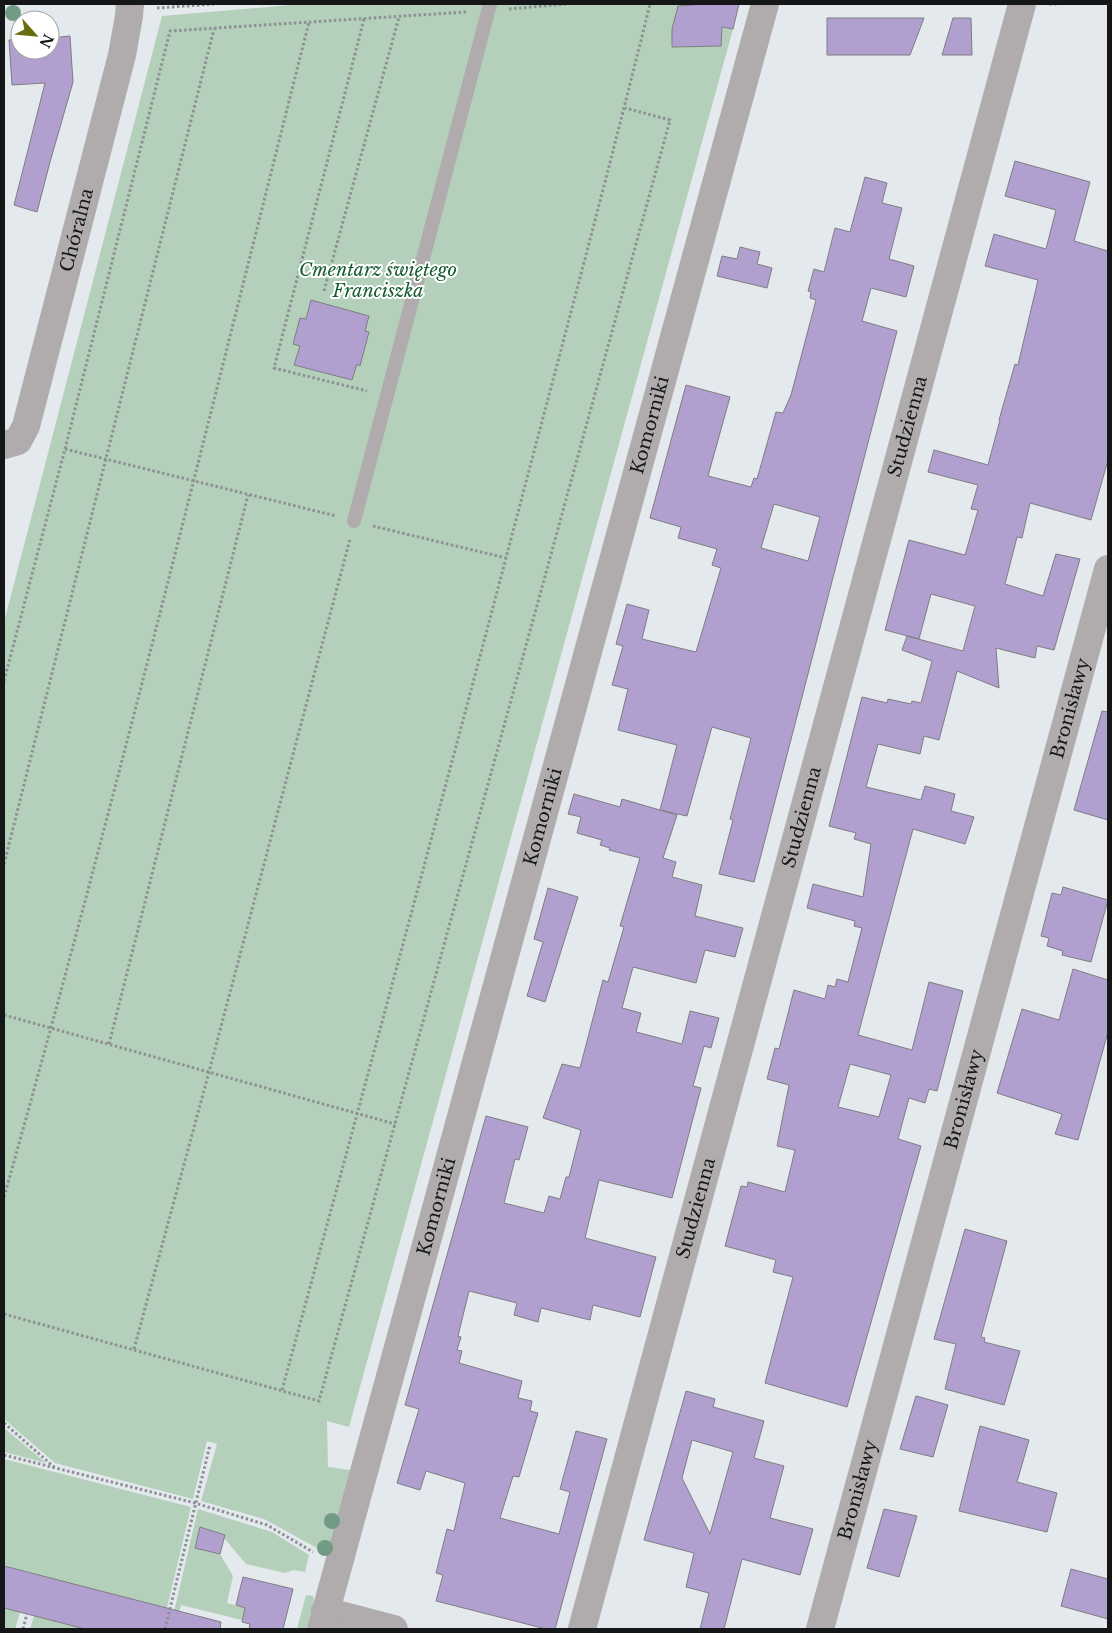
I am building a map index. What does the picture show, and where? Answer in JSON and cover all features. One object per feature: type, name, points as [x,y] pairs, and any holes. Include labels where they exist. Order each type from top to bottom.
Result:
[{"type":"street","name":"Komorniki","points":[[323,1620],[765,4]]},
{"type":"street","name":"Studzienna","points":[[582,1629],[1022,4]]},
{"type":"street","name":"Chóralna","points":[[4,445],[18,441],[26,426],[122,55],[129,16],[142,6]]},
{"type":"street","name":"Bronisławy","points":[[820,1629],[1108,569]]},
{"type":"street","points":[[323,1620],[394,1629]]},
{"type":"lane","points":[[354,521],[489,7]]},
{"type":"path","points":[[142,6],[214,4]]},
{"type":"path","points":[[4,680],[65,449],[170,31],[399,17],[489,7],[566,4]]},
{"type":"path","points":[[282,1390],[358,1114],[506,558],[625,108],[650,4]]},
{"type":"path","points":[[324,291],[399,17]]},
{"type":"path","points":[[364,19],[274,368],[387,396]]},
{"type":"path","points":[[4,1197],[51,1028],[193,481],[309,22]]},
{"type":"path","points":[[4,864],[214,29]]},
{"type":"path","points":[[4,1314],[319,1401],[670,120],[625,108]]},
{"type":"path","points":[[65,449],[506,558]]},
{"type":"path","points":[[109,1044],[248,495]]},
{"type":"path","points":[[134,1349],[354,521]]},
{"type":"path","points":[[4,1016],[395,1124]]},
{"type":"path","points":[[4,1423],[55,1467]]},
{"type":"path","points":[[166,1629],[210,1445]]},
{"type":"path","points":[[4,1454],[195,1503],[267,1525],[313,1552]]},
{"type":"path","points":[[23,1629],[27,1614]]},
{"type":"green space","name":"Cmentarz świętego Franciszka","points":[[303,4],[679,4],[672,30],[722,27],[733,29],[349,1427],[327,1421],[328,1467],[350,1470],[328,1557],[317,1548],[264,1519],[201,1501],[217,1444],[207,1441],[193,1499],[55,1463],[4,1419],[4,622],[162,16]]},
{"type":"green space","points":[[4,1428],[46,1463],[4,1452]]},
{"type":"green space","points":[[4,1459],[191,1507],[162,1629],[166,1608],[4,1566]]},
{"type":"green space","points":[[198,1509],[272,1532],[309,1555],[305,1572],[293,1570],[285,1573],[246,1564],[224,1538],[225,1535],[200,1527],[195,1548],[220,1554],[233,1576],[227,1603],[246,1608],[242,1620],[181,1605],[175,1629],[170,1629]]},
{"type":"green space","points":[[306,1595],[313,1596],[314,1599],[307,1629],[297,1629]]},
{"type":"green space","points":[[4,1608],[20,1612],[15,1629],[4,1629]]},
{"type":"green space","points":[[34,1616],[85,1629],[30,1629]]},
{"type":"building","points":[[739,4],[733,29],[722,27],[721,46],[672,47],[672,29],[678,6]]},
{"type":"building","points":[[827,18],[924,18],[910,55],[827,55]]},
{"type":"building","points":[[953,18],[971,18],[972,55],[942,55]]},
{"type":"building","points":[[70,36],[73,82],[37,212],[14,205],[45,83],[12,85],[10,60],[60,60],[60,37]]},
{"type":"building","points":[[1015,161],[1090,182],[1074,241],[1108,251],[1108,460],[1091,520],[1030,503],[1022,538],[1017,537],[1005,584],[1043,596],[1056,554],[1080,559],[1054,650],[1037,646],[1035,658],[996,648],[999,688],[957,671],[939,740],[924,736],[920,754],[878,744],[866,787],[921,800],[925,786],[955,794],[951,811],[974,817],[965,844],[913,829],[858,1035],[912,1050],[929,982],[963,991],[937,1091],[929,1089],[925,1103],[909,1098],[898,1139],[921,1146],[847,1407],[765,1383],[793,1277],[773,1272],[776,1260],[725,1246],[741,1186],[747,1187],[748,1182],[785,1192],[795,1150],[777,1146],[789,1085],[767,1079],[775,1048],[779,1049],[794,990],[825,999],[828,985],[835,987],[837,979],[848,982],[862,928],[854,926],[855,921],[807,908],[813,884],[863,897],[871,844],[854,839],[856,833],[829,826],[862,697],[887,703],[888,699],[911,704],[912,701],[921,703],[932,661],[902,650],[907,636],[963,651],[975,606],[931,594],[919,639],[885,630],[909,540],[965,555],[978,510],[971,509],[978,485],[928,472],[934,450],[988,465],[1015,364],[1018,365],[1038,280],[985,266],[994,234],[1046,249],[1056,210],[1005,196]],"holes":[[[850,1064],[891,1075],[879,1117],[838,1107]]]},
{"type":"building","points":[[865,177],[887,183],[882,203],[902,208],[889,259],[914,266],[906,297],[871,288],[862,321],[897,331],[754,882],[719,874],[733,820],[730,819],[751,738],[712,727],[687,816],[660,810],[677,745],[618,730],[628,689],[612,685],[623,646],[616,644],[627,604],[649,610],[642,639],[696,652],[721,568],[712,565],[717,549],[678,538],[681,527],[650,518],[686,385],[730,397],[708,476],[751,487],[754,478],[757,479],[776,412],[783,413],[791,395],[816,300],[810,298],[811,292],[808,291],[814,269],[824,272],[835,228],[850,232]],"holes":[[[774,504],[820,517],[808,561],[761,548]]]},
{"type":"building","points":[[740,247],[760,252],[757,264],[772,268],[767,288],[717,276],[722,256],[737,259]]},
{"type":"building","points":[[311,300],[369,316],[365,331],[369,332],[360,366],[357,364],[352,380],[294,365],[300,346],[293,344],[300,318],[306,319]]},
{"type":"building","points":[[1102,711],[1108,712],[1108,820],[1074,810]]},
{"type":"building","points":[[574,794],[620,807],[622,799],[677,815],[663,858],[676,862],[672,877],[702,885],[695,916],[743,928],[735,957],[705,950],[696,983],[633,967],[622,1008],[641,1013],[636,1032],[682,1044],[690,1011],[719,1018],[711,1048],[704,1046],[693,1086],[701,1088],[672,1198],[599,1180],[585,1238],[656,1257],[640,1317],[593,1305],[590,1320],[541,1308],[538,1322],[514,1315],[517,1303],[469,1291],[458,1336],[461,1337],[457,1350],[462,1351],[459,1363],[522,1381],[518,1398],[532,1401],[530,1411],[538,1413],[519,1477],[513,1476],[500,1518],[559,1534],[570,1492],[560,1489],[576,1431],[607,1439],[555,1629],[546,1629],[436,1601],[443,1575],[436,1573],[447,1529],[454,1531],[465,1483],[426,1471],[420,1490],[397,1483],[419,1409],[405,1405],[486,1116],[528,1127],[519,1160],[515,1159],[504,1203],[544,1213],[549,1196],[560,1199],[566,1177],[569,1177],[581,1130],[543,1118],[562,1064],[580,1068],[603,980],[608,982],[624,927],[620,926],[640,858],[609,850],[610,848],[600,845],[602,840],[577,833],[581,817],[568,814]]},
{"type":"building","points":[[1063,887],[1108,900],[1091,962],[1062,955],[1063,951],[1047,946],[1049,938],[1041,936],[1052,893],[1061,895]]},
{"type":"building","points":[[548,888],[578,897],[545,1002],[527,996],[543,942],[534,939]]},
{"type":"building","points":[[1073,969],[1108,980],[1108,1032],[1078,1140],[1055,1134],[1062,1114],[997,1093],[1022,1009],[1059,1020]]},
{"type":"building","points":[[965,1229],[1007,1241],[981,1337],[985,1338],[984,1342],[1020,1351],[1004,1405],[945,1389],[956,1344],[934,1339]]},
{"type":"building","points":[[686,1391],[715,1399],[713,1407],[764,1421],[754,1458],[784,1466],[770,1518],[813,1529],[800,1575],[742,1559],[724,1629],[700,1629],[709,1593],[686,1587],[694,1553],[644,1540]],"holes":[[[692,1440],[733,1452],[710,1534],[682,1478]]]},
{"type":"building","points":[[916,1396],[948,1405],[933,1457],[900,1449]]},
{"type":"building","points":[[980,1426],[1029,1440],[1017,1482],[1057,1493],[1047,1532],[959,1511]]},
{"type":"building","points":[[884,1509],[917,1516],[899,1577],[867,1568]]},
{"type":"building","points":[[200,1527],[225,1535],[220,1554],[195,1548]]},
{"type":"building","points":[[4,1566],[221,1622],[220,1629],[85,1629],[4,1608]]},
{"type":"building","points":[[1071,1569],[1108,1579],[1108,1619],[1061,1606]]},
{"type":"building","points":[[243,1577],[293,1589],[283,1629],[249,1629],[250,1624],[242,1622],[245,1608],[236,1605]]}]
